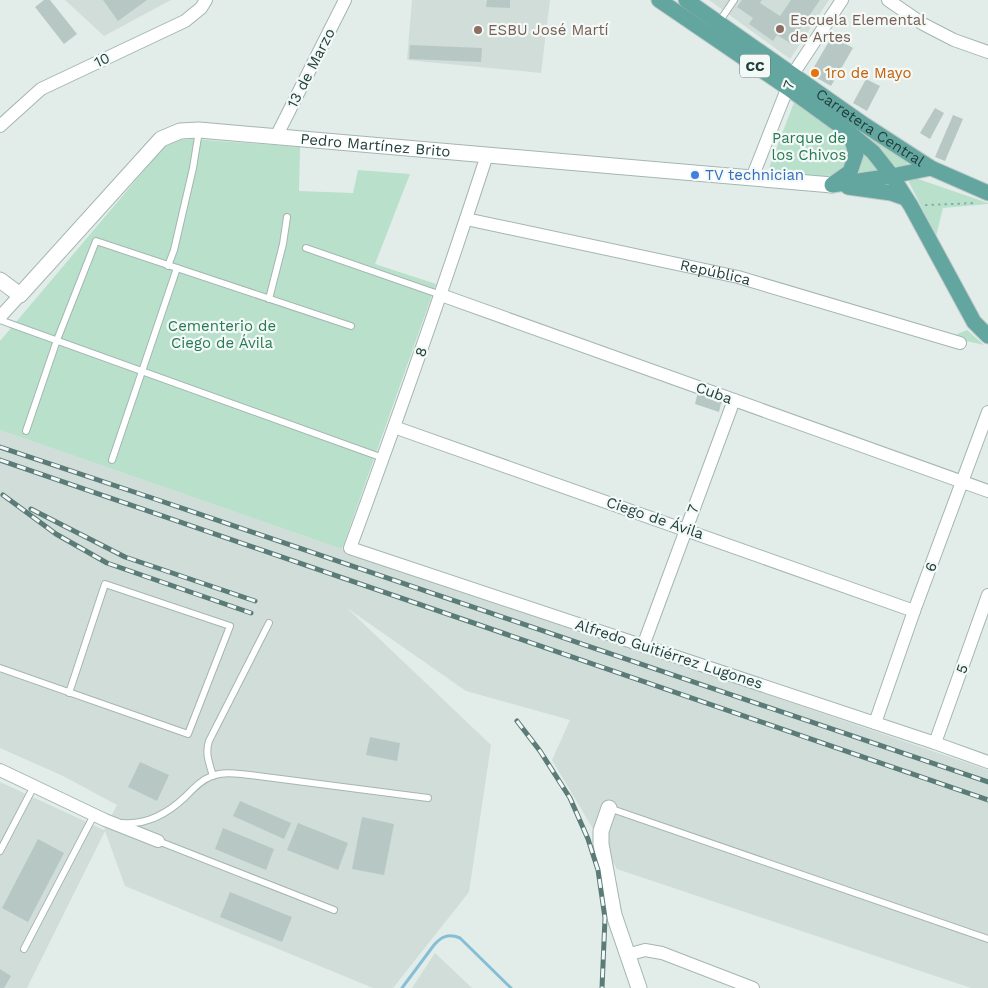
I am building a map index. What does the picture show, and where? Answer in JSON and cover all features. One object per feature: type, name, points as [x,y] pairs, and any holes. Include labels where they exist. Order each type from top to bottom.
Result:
[{"type":"main road","name":"Carretera Central","points":[[659,0],[863,124],[931,168]]},
{"type":"main road","name":"Carretera Central","points":[[686,0],[719,22],[874,152],[892,176]]},
{"type":"main road","points":[[832,185],[850,172],[856,154],[850,133]]},
{"type":"main road","points":[[832,185],[931,168]]},
{"type":"main road","name":"CC","points":[[931,168],[983,198]]},
{"type":"main road","name":"CC","points":[[892,176],[974,322],[988,336]]},
{"type":"main road","points":[[832,185],[891,194],[908,202]]},
{"type":"street","name":"10","points":[[0,126],[41,89],[185,21],[206,0]]},
{"type":"street","name":"13 de Marzo","points":[[276,136],[346,0]]},
{"type":"street","name":"7","points":[[752,178],[790,81],[842,0]]},
{"type":"street","points":[[888,0],[923,24],[946,36],[988,52]]},
{"type":"street","name":"Pedro Martínez Brito","points":[[0,318],[161,139],[180,131],[199,130],[276,136],[832,185]]},
{"type":"street","name":"8","points":[[350,548],[488,155]]},
{"type":"street","name":"República","points":[[466,219],[738,278],[960,343]]},
{"type":"street","points":[[0,280],[20,295]]},
{"type":"street","name":"Cuba","points":[[440,295],[988,491]]},
{"type":"street","name":"7","points":[[643,646],[734,400]]},
{"type":"street","name":"6","points":[[874,723],[988,412]]},
{"type":"street","name":"Ciego de Ávila","points":[[394,427],[914,611]]},
{"type":"street","name":"Alfredo Guitiérrez Lugones","points":[[350,548],[988,762]]},
{"type":"street","name":"5","points":[[935,743],[988,595]]},
{"type":"street","points":[[0,770],[99,817],[158,841]]},
{"type":"street","points":[[609,808],[601,831],[601,844],[614,915],[639,988]]},
{"type":"street","points":[[627,955],[645,950],[662,953],[731,984],[753,988]]},
{"type":"lane","points":[[719,22],[734,0]]},
{"type":"lane","points":[[168,266],[174,250],[191,177],[199,130]]},
{"type":"lane","points":[[269,299],[284,244],[287,217]]},
{"type":"lane","points":[[26,431],[57,340],[96,241],[351,326]]},
{"type":"lane","points":[[306,248],[440,295]]},
{"type":"lane","points":[[112,460],[177,268]]},
{"type":"lane","points":[[0,318],[383,458]]},
{"type":"lane","points":[[0,668],[70,693],[188,734],[230,626],[105,584],[70,693]]},
{"type":"lane","points":[[213,776],[207,755],[207,747],[269,623]]},
{"type":"lane","points":[[24,950],[99,817],[126,823],[138,823],[155,818],[176,805],[199,783],[213,776],[226,773],[428,798]]},
{"type":"lane","points":[[0,852],[34,786]]},
{"type":"lane","points":[[609,808],[988,939]]},
{"type":"lane","points":[[158,841],[334,910]]},
{"type":"path","points":[[908,202],[983,198]]},
{"type":"shaded area","points":[[65,0],[171,0],[104,36]]},
{"type":"shaded area","name":"ESBU José Martí","points":[[412,0],[550,0],[541,73],[407,60]]},
{"type":"shaded area","name":"Escuela Elemental de Artes","points":[[709,0],[829,0],[790,59]]},
{"type":"shaded area","points":[[0,430],[988,770],[988,988],[971,988],[617,869],[552,760],[570,720],[466,691],[347,608],[491,745],[469,892],[393,988],[373,988],[125,886],[105,831],[27,988],[0,988],[0,782],[104,830],[117,805],[63,776],[0,748]]},
{"type":"shaded area","points":[[435,953],[472,988],[412,988]]},
{"type":"green space","name":"Parque de los Chivos","points":[[795,100],[825,121],[846,141],[849,147],[850,163],[837,174],[823,177],[772,174],[769,172]]},
{"type":"green space","points":[[861,131],[907,162],[908,166],[897,167],[894,165]]},
{"type":"green space","name":"Cementerio de Ciego de Ávila","points":[[193,139],[300,147],[299,191],[353,193],[358,170],[410,174],[375,264],[436,284],[342,549],[0,430],[0,341],[163,148],[178,140]]},
{"type":"green space","points":[[860,148],[879,171],[857,175],[862,162]]},
{"type":"green space","points":[[909,179],[918,179],[988,204],[943,208],[936,236]]},
{"type":"green space","points":[[967,330],[984,345],[962,340],[955,335]]},
{"type":"building","points":[[44,0],[50,0],[77,34],[64,44],[35,7]]},
{"type":"building","points":[[103,0],[147,0],[118,21]]},
{"type":"building","points":[[487,0],[510,0],[510,8],[486,7]]},
{"type":"building","points":[[742,0],[762,0],[760,3],[780,16],[791,0],[820,0],[790,43],[777,35],[773,41],[749,24],[753,18],[737,7]]},
{"type":"building","points":[[832,36],[853,48],[831,86],[810,74]]},
{"type":"building","points":[[410,45],[482,48],[481,62],[409,59]]},
{"type":"building","points":[[866,79],[880,86],[867,111],[853,103]]},
{"type":"building","points":[[935,108],[944,113],[930,139],[920,133]]},
{"type":"building","points":[[953,115],[963,119],[945,161],[935,157]]},
{"type":"building","points":[[698,392],[722,400],[719,412],[695,404]]},
{"type":"building","points":[[370,737],[400,743],[397,761],[366,755]]},
{"type":"building","points":[[140,762],[169,775],[157,801],[128,787]]},
{"type":"building","points":[[240,801],[291,823],[284,839],[233,816]]},
{"type":"building","points":[[362,817],[394,824],[384,875],[352,869]]},
{"type":"building","points":[[298,823],[348,843],[338,870],[287,850]]},
{"type":"building","points":[[223,828],[274,849],[266,870],[215,849]]},
{"type":"building","points":[[38,839],[64,853],[28,922],[2,908]]},
{"type":"building","points":[[230,892],[292,917],[282,942],[220,917]]},
{"type":"building","points":[[0,969],[11,976],[4,988],[0,988]]},
{"type":"waterway","points":[[402,988],[434,945],[442,938],[452,936],[460,938],[511,988]]},
{"type":"railway","points":[[0,447],[988,782]]},
{"type":"railway","points":[[0,460],[988,800]]},
{"type":"railway","points":[[3,495],[56,534],[107,563],[251,613]]},
{"type":"railway","points":[[31,509],[125,557],[255,601]]},
{"type":"railway","points":[[517,721],[540,751],[570,798],[588,839],[598,870],[605,918],[602,988]]},
{"type":"place","name":"Escuela Elemental de Artes","points":[[780,29]]},
{"type":"place","name":"ESBU José Martí","points":[[478,30]]},
{"type":"place","name":"1ro de Mayo","points":[[815,73]]},
{"type":"place","name":"TV technician","points":[[695,175]]}]
